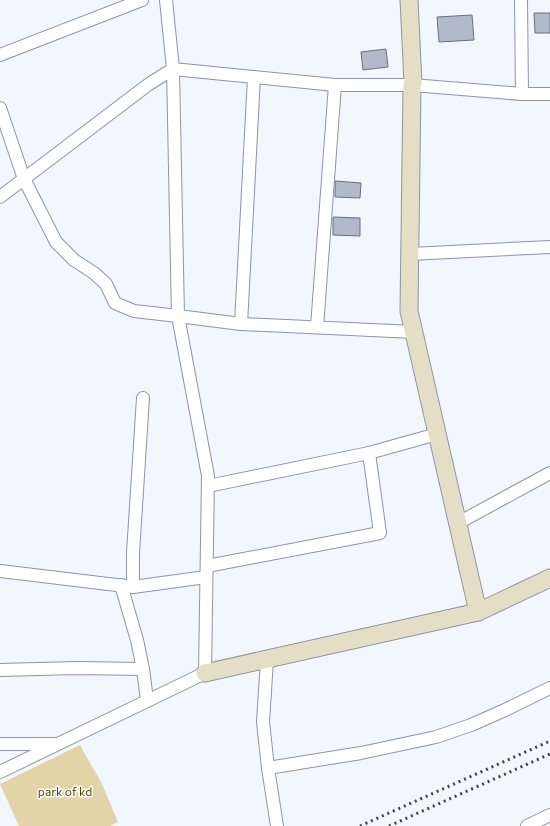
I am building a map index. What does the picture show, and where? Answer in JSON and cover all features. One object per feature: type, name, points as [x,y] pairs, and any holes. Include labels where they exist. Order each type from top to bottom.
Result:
[{"type":"street","points":[[0,54],[142,0]]},
{"type":"street","points":[[166,0],[173,69],[178,316],[208,476],[205,673]]},
{"type":"street","points":[[409,0],[413,83],[410,311],[478,612]]},
{"type":"street","points":[[521,0],[522,94]]},
{"type":"street","points":[[0,197],[149,84],[173,69],[335,85],[412,85],[522,94],[550,94]]},
{"type":"street","points":[[241,324],[254,77]]},
{"type":"street","points":[[317,327],[335,85]]},
{"type":"street","points":[[0,108],[24,179],[56,242],[74,260],[94,273],[106,284],[115,303],[134,311],[241,324],[414,332]]},
{"type":"street","points":[[410,254],[550,247]]},
{"type":"street","points":[[143,398],[133,553],[127,586],[143,669],[147,700]]},
{"type":"street","points":[[208,486],[369,453],[437,434]]},
{"type":"street","points":[[0,571],[127,586],[207,571],[380,533],[369,453]]},
{"type":"street","points":[[458,523],[550,473]]},
{"type":"street","points":[[0,772],[205,673],[478,612],[550,578]]},
{"type":"street","points":[[267,660],[263,722],[277,826]]},
{"type":"street","points":[[0,670],[77,668],[143,669]]},
{"type":"street","points":[[268,768],[361,753],[436,737],[471,725],[506,710],[550,688]]},
{"type":"street","points":[[0,744],[59,744]]},
{"type":"street","points":[[528,826],[550,815]]},
{"type":"green space","name":"park of kd","points":[[80,745],[102,784],[118,822],[110,826],[19,826],[0,784]]},
{"type":"building","points":[[534,13],[550,13],[550,33],[535,33]]},
{"type":"building","points":[[472,15],[474,40],[439,42],[437,17]]},
{"type":"building","points":[[386,49],[388,67],[363,70],[361,52]]},
{"type":"building","points":[[335,181],[361,183],[360,198],[335,197]]},
{"type":"building","points":[[333,217],[360,218],[360,236],[333,235]]},
{"type":"railway","points":[[360,826],[550,741]]},
{"type":"railway","points":[[389,826],[550,754]]}]
